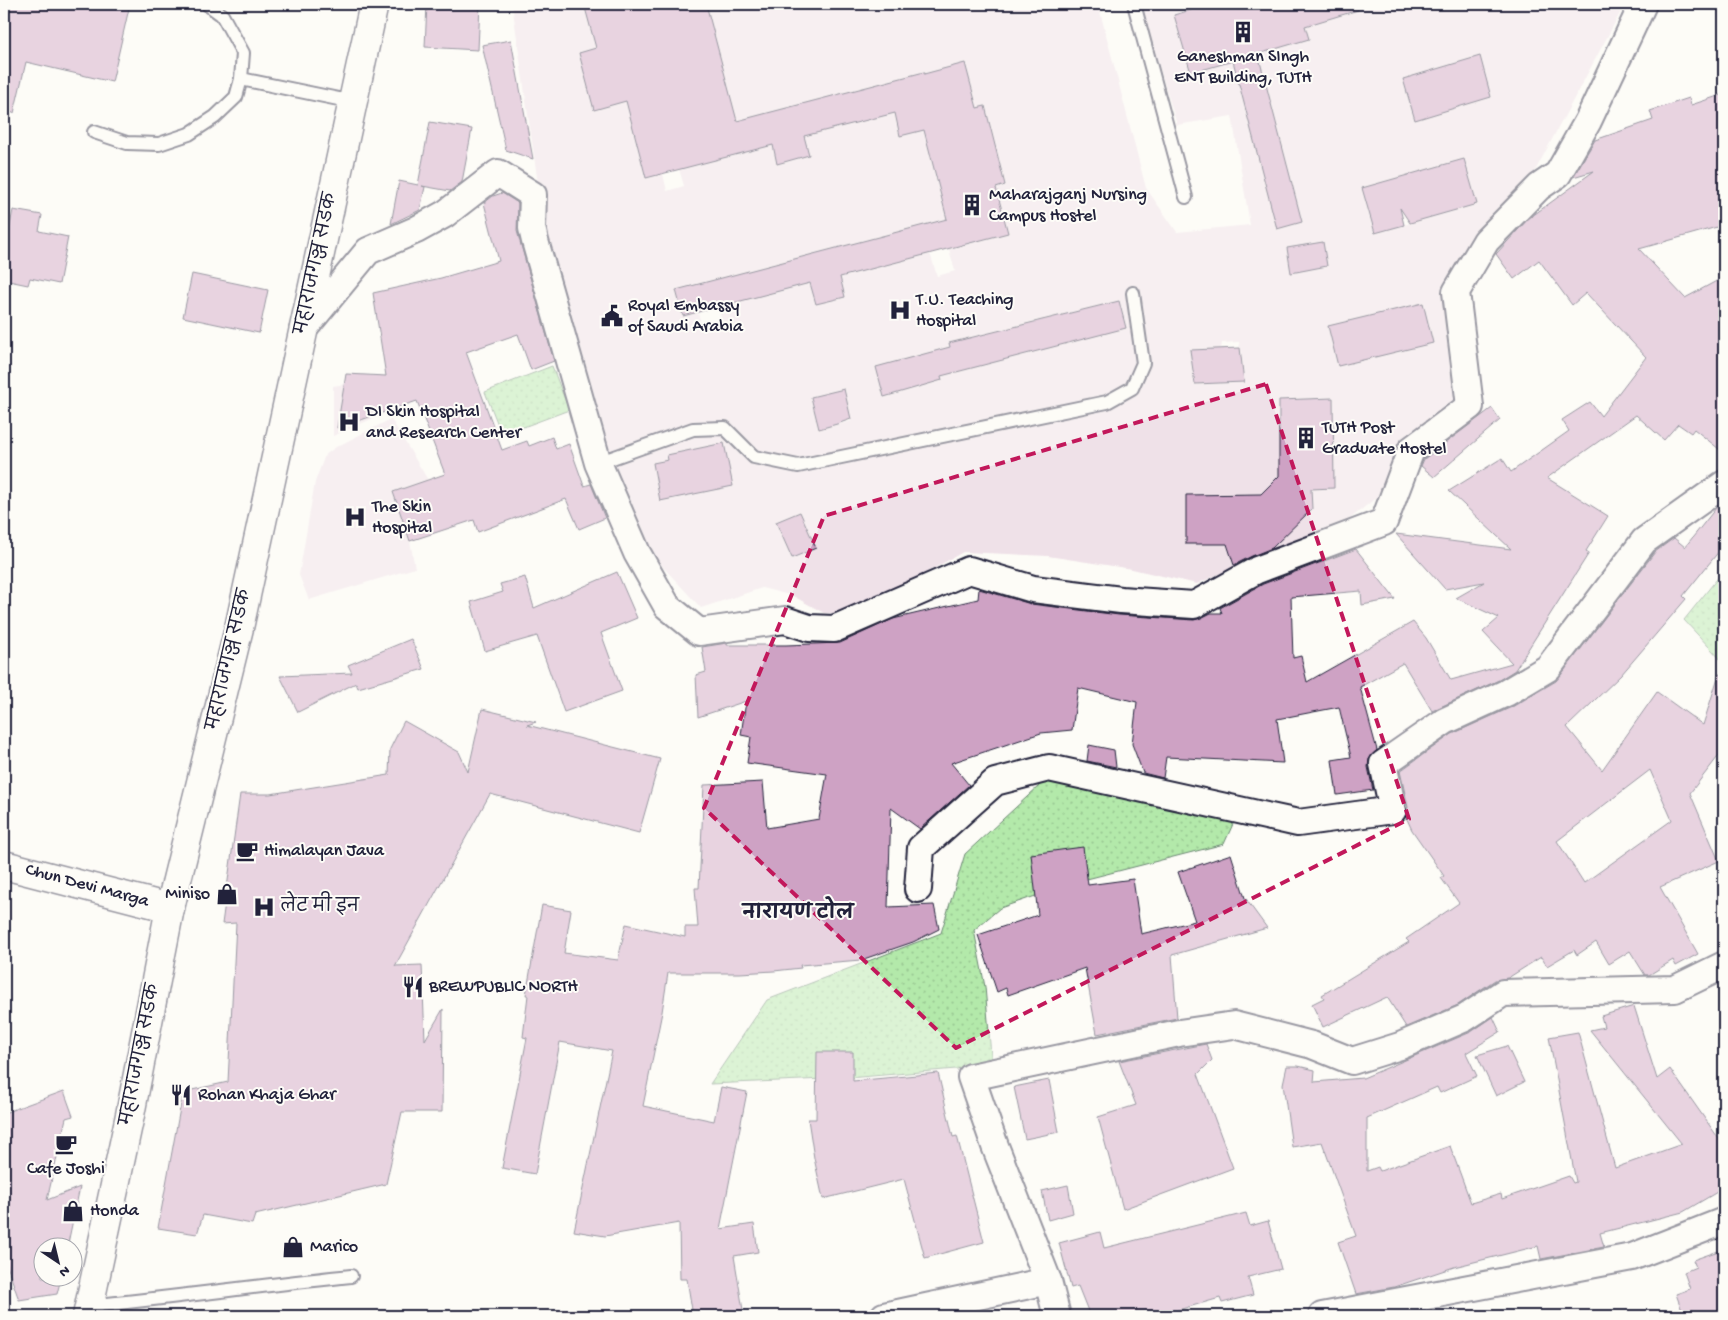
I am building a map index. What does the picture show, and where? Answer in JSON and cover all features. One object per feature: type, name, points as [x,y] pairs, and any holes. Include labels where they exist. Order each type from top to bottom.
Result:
[{"type":"main road","name":"महाराजगञ्ज सडक","points":[[88,1311],[130,1115],[170,908],[239,628],[374,4]]},
{"type":"main road","name":"Chun Devi Marga","points":[[4,865],[170,908]]},
{"type":"street","points":[[303,330],[368,251],[416,230],[445,214],[498,173],[533,195],[532,228],[535,241],[598,463],[637,553],[667,606],[699,632],[785,620],[809,628],[834,629],[969,570],[1033,589],[1121,600],[1194,604],[1257,570],[1384,522],[1411,450],[1470,406],[1456,292],[1486,242],[1539,187],[1558,174],[1588,121],[1643,4]]},
{"type":"street","points":[[918,889],[921,848],[995,782],[1050,768],[1298,823],[1393,810],[1383,764],[1445,721],[1506,693],[1548,668],[1644,542],[1724,484]]},
{"type":"street","points":[[1057,1316],[1048,1281],[995,1146],[971,1077],[1180,1034],[1234,1025],[1312,1045],[1352,1061],[1400,1046],[1465,1018],[1503,993],[1675,990],[1724,965]]},
{"type":"street","points":[[1322,1316],[1632,1256],[1724,1221]]},
{"type":"street","points":[[884,1316],[1048,1281]]},
{"type":"lane","points":[[94,132],[127,143],[159,144],[189,134],[215,117],[236,97],[241,80],[243,53],[222,15],[207,4]]},
{"type":"lane","points":[[1134,4],[1186,196]]},
{"type":"lane","points":[[241,80],[352,102]]},
{"type":"lane","points":[[598,463],[693,429],[725,428],[754,456],[798,466],[1107,402],[1132,388],[1143,363],[1133,294]]},
{"type":"lane","points":[[88,1311],[271,1284],[352,1276]]},
{"type":"highlighted area","points":[[1266,384],[1409,819],[956,1048],[704,808],[824,516]]},
{"type":"shaded area","name":"T.U. Teaching Hospital","points":[[512,4],[657,4],[660,15],[704,4],[1098,4],[1146,188],[1177,232],[1250,225],[1232,116],[1177,125],[1140,4],[1211,4],[1174,15],[1191,73],[1308,39],[1305,26],[1333,18],[1332,12],[1361,4],[1625,4],[1535,171],[1479,239],[1451,288],[1460,372],[1454,410],[1398,452],[1377,497],[1330,535],[1256,557],[1197,584],[1132,569],[1048,556],[963,552],[852,614],[824,613],[793,596],[762,588],[701,608],[650,553],[606,451],[571,331],[546,228]],"holes":[[[1479,56],[1491,97],[1415,120],[1403,79]],[[965,63],[977,108],[985,106],[1005,185],[996,188],[1008,233],[949,249],[955,271],[937,276],[930,253],[840,277],[844,297],[816,304],[810,283],[718,307],[723,326],[703,331],[698,313],[683,316],[676,290],[947,219],[924,130],[901,136],[895,113],[804,136],[809,155],[778,164],[773,145],[679,169],[684,186],[667,191],[663,174],[638,147],[923,72],[924,74]],[[1268,91],[1302,222],[1278,229],[1243,97]],[[1464,159],[1477,204],[1375,233],[1362,188]],[[1323,242],[1327,266],[1292,273],[1287,248]],[[1119,301],[1126,327],[1050,346],[1044,319]],[[1038,320],[1045,349],[957,372],[950,343]],[[1239,342],[1242,364],[1228,367],[1230,383],[1195,384],[1190,351],[1221,349],[1222,343]],[[844,390],[851,421],[819,429],[811,397]],[[1333,398],[1311,489],[1311,509],[1280,520],[1279,543],[1186,544],[1186,495],[1261,494],[1279,476],[1279,400]],[[800,512],[816,548],[792,558],[776,522]]]},
{"type":"shaded area","name":"DI Skin Hospital and Research Center","points":[[376,379],[399,407],[333,436],[333,386]]},
{"type":"shaded area","name":"The Skin Hospital","points":[[391,419],[428,480],[393,492],[410,541],[415,568],[309,600],[299,575],[315,482],[325,455],[336,447]]},
{"type":"green space","points":[[552,366],[569,410],[502,435],[485,392]]},
{"type":"green space","points":[[1721,574],[1724,578],[1724,663],[1684,620]]},
{"type":"green space","points":[[1052,774],[1242,804],[1224,844],[1083,880],[1000,908],[974,930],[985,987],[992,1066],[848,1078],[710,1084],[767,1000],[941,933],[965,854]]},
{"type":"building","points":[[4,4],[130,4],[112,82],[26,62],[14,113],[4,112]]},
{"type":"building","points":[[427,4],[480,4],[478,50],[425,47]]},
{"type":"building","name":"Maharajganj Nursing Campus Hostel","points":[[584,4],[706,4],[737,121],[965,63],[977,108],[985,106],[1005,185],[996,188],[1008,233],[840,277],[845,297],[816,304],[810,283],[683,316],[676,290],[947,219],[924,130],[900,136],[895,113],[804,136],[809,155],[777,164],[773,145],[646,178],[626,101],[594,110],[579,53],[596,48]]},
{"type":"building","name":"Ganeshman SIngh ENT Building, TUTH","points":[[1211,4],[1357,4],[1358,10],[1305,26],[1309,39],[1258,54],[1302,222],[1277,229],[1233,61],[1191,73],[1174,15]]},
{"type":"building","points":[[511,40],[533,159],[506,150],[482,45]]},
{"type":"building","points":[[1480,56],[1491,97],[1415,120],[1403,79]]},
{"type":"building","points":[[1724,94],[1724,225],[1639,249],[1685,298],[1724,277],[1724,453],[1694,429],[1691,433],[1678,424],[1664,440],[1636,415],[1547,478],[1608,516],[1586,551],[1589,553],[1515,670],[1499,680],[1432,711],[1403,663],[1360,687],[1377,750],[1369,759],[1368,767],[1373,790],[1337,795],[1332,760],[1351,757],[1339,707],[1277,719],[1283,763],[1166,757],[1163,778],[1143,773],[1132,744],[1137,702],[1078,688],[1072,730],[1041,733],[951,763],[969,785],[920,829],[891,808],[888,907],[934,905],[939,929],[913,942],[861,960],[800,965],[801,968],[774,971],[668,973],[643,1106],[714,1121],[721,1087],[747,1092],[720,1229],[754,1224],[758,1252],[734,1256],[744,1316],[693,1316],[687,1279],[680,1279],[679,1223],[605,1236],[574,1231],[612,1051],[560,1042],[535,1174],[502,1168],[527,1038],[523,1037],[528,995],[526,995],[542,905],[571,910],[564,953],[618,960],[626,924],[685,937],[685,927],[698,927],[695,888],[699,888],[704,785],[763,782],[767,828],[819,819],[827,774],[747,763],[751,737],[741,735],[746,701],[698,717],[696,675],[706,672],[702,647],[727,643],[727,645],[786,645],[840,643],[893,619],[978,599],[979,589],[1031,604],[1119,615],[1194,620],[1211,613],[1222,613],[1220,608],[1263,584],[1356,549],[1395,599],[1362,605],[1361,591],[1291,597],[1293,658],[1301,656],[1307,682],[1413,622],[1426,638],[1451,680],[1512,663],[1483,632],[1499,618],[1456,598],[1484,582],[1445,589],[1396,534],[1511,549],[1449,491],[1502,458],[1511,472],[1569,431],[1562,420],[1590,402],[1601,416],[1646,357],[1586,293],[1572,305],[1539,260],[1514,279],[1496,254],[1528,219],[1594,171],[1573,177],[1595,140],[1653,120],[1650,111],[1689,98],[1691,105]]},
{"type":"building","points":[[430,122],[472,129],[462,182],[450,191],[422,186],[425,187],[420,210],[391,224],[399,181],[418,185]]},
{"type":"building","points":[[1464,159],[1477,204],[1410,223],[1400,208],[1404,225],[1375,233],[1362,188]]},
{"type":"building","points":[[502,193],[518,203],[517,231],[554,361],[531,370],[518,334],[466,352],[502,450],[527,441],[529,446],[552,437],[556,449],[569,444],[584,486],[591,484],[605,518],[579,529],[566,499],[478,532],[474,520],[410,541],[393,492],[445,474],[417,401],[337,428],[346,374],[386,376],[373,293],[441,278],[499,261],[484,203],[493,196]]},
{"type":"building","points":[[13,210],[42,215],[39,231],[68,237],[59,284],[30,278],[28,285],[4,280],[4,257]]},
{"type":"building","points":[[1323,242],[1327,266],[1291,273],[1287,248]]},
{"type":"building","points":[[192,274],[268,290],[259,333],[183,317]]},
{"type":"building","points":[[1119,301],[1126,328],[941,376],[942,380],[884,397],[876,367],[950,347],[949,343]]},
{"type":"building","points":[[1423,303],[1433,343],[1338,366],[1328,326]]},
{"type":"building","points":[[1240,348],[1244,382],[1195,384],[1190,350]]},
{"type":"building","points":[[844,389],[851,419],[819,429],[811,397]]},
{"type":"building","name":"TUTH Post Graduate Hostel","points":[[1333,398],[1334,488],[1311,489],[1312,509],[1272,548],[1234,565],[1227,544],[1186,544],[1186,495],[1261,494],[1279,476],[1279,400]]},
{"type":"building","points":[[1492,408],[1500,420],[1434,477],[1421,466],[1424,459]]},
{"type":"building","points":[[724,443],[733,486],[660,501],[653,463],[668,460],[667,455]]},
{"type":"building","points":[[1724,502],[1724,545],[1683,596],[1686,599],[1621,675],[1567,727],[1602,770],[1657,692],[1703,725],[1719,674],[1724,675],[1724,749],[1690,793],[1719,861],[1660,887],[1698,954],[1676,966],[1673,960],[1649,975],[1645,975],[1630,951],[1609,964],[1596,942],[1577,955],[1574,950],[1547,966],[1541,957],[1508,978],[1495,980],[1458,1005],[1406,1027],[1387,997],[1323,1027],[1312,1004],[1324,998],[1322,995],[1409,942],[1406,939],[1459,903],[1441,878],[1444,876],[1412,830],[1406,817],[1408,807],[1400,771],[1452,734],[1512,707],[1556,681],[1655,552],[1674,538],[1685,547],[1716,508]],"holes":[[[1650,770],[1672,820],[1584,883],[1557,841]]]},
{"type":"building","points":[[800,512],[816,548],[792,558],[776,522]]},
{"type":"building","points":[[617,572],[637,618],[601,633],[622,691],[564,712],[537,636],[485,651],[471,602],[503,592],[500,584],[525,577],[534,608]]},
{"type":"building","points":[[411,639],[424,669],[358,688],[356,683],[298,712],[280,676],[352,673],[348,665]]},
{"type":"building","points":[[482,709],[536,722],[527,725],[660,759],[639,833],[490,794],[395,966],[422,965],[425,1040],[443,1009],[442,1112],[402,1112],[386,1184],[255,1215],[252,1224],[203,1215],[197,1234],[158,1228],[183,1092],[228,1082],[236,923],[222,924],[240,794],[270,794],[389,775],[390,749],[404,721],[459,752],[468,772]]},
{"type":"building","points":[[1089,745],[1114,750],[1116,767],[1087,761]]},
{"type":"building","points":[[1083,847],[1088,885],[1133,879],[1141,934],[1195,921],[1178,872],[1231,854],[1245,898],[1267,928],[1172,955],[1177,1018],[1097,1034],[1085,968],[1008,995],[1006,988],[997,992],[978,935],[1038,915],[1031,854]]},
{"type":"building","points":[[1634,1006],[1657,1079],[1670,1069],[1724,1146],[1724,1188],[1683,1212],[1600,1233],[1604,1247],[1541,1259],[1538,1246],[1454,1267],[1394,1287],[1356,1294],[1338,1242],[1356,1236],[1322,1142],[1292,1147],[1283,1084],[1287,1066],[1298,1066],[1315,1070],[1314,1082],[1363,1078],[1471,1032],[1493,1017],[1500,1032],[1466,1053],[1477,1076],[1440,1093],[1437,1087],[1367,1118],[1367,1171],[1378,1167],[1380,1171],[1450,1146],[1471,1203],[1501,1194],[1502,1199],[1569,1176],[1573,1183],[1576,1182],[1549,1037],[1578,1032],[1615,1168],[1682,1144],[1590,1030],[1604,1027],[1601,1016]]},
{"type":"building","points":[[1206,1044],[1212,1060],[1198,1074],[1233,1168],[1123,1209],[1098,1117],[1136,1105],[1119,1061]]},
{"type":"building","points":[[1507,1046],[1524,1082],[1496,1096],[1477,1055]]},
{"type":"building","points":[[817,1052],[853,1052],[853,1081],[938,1073],[953,1137],[957,1136],[984,1242],[925,1258],[904,1179],[823,1199],[808,1119],[816,1119]]},
{"type":"building","points":[[1049,1080],[1059,1132],[1025,1139],[1014,1087]]},
{"type":"building","points":[[64,1091],[73,1116],[66,1118],[47,1200],[80,1187],[69,1238],[32,1238],[32,1288],[58,1288],[57,1294],[19,1300],[4,1257],[4,1113]]},
{"type":"building","points":[[1068,1185],[1073,1213],[1048,1220],[1042,1191]]},
{"type":"building","points":[[1246,1213],[1250,1226],[1268,1221],[1281,1269],[1248,1277],[1253,1295],[1222,1303],[1220,1298],[1157,1316],[1090,1316],[1078,1286],[1071,1288],[1059,1243],[1100,1232],[1104,1248]]},
{"type":"building","points":[[1724,1249],[1724,1316],[1684,1316],[1676,1294],[1690,1289],[1684,1272],[1696,1267],[1693,1260]]},
{"type":"place","name":"Ganeshman SIngh ENT Building, TUTH","points":[[1243,32]]},
{"type":"place","name":"Maharajganj Nursing Campus Hostel","points":[[972,205]]},
{"type":"place","name":"T.U. Teaching Hospital","points":[[900,310]]},
{"type":"place","name":"Royal Embassy of Saudi Arabia","points":[[612,316]]},
{"type":"place","name":"DI Skin Hospital and Research Center","points":[[349,422]]},
{"type":"place","name":"TUTH Post Graduate Hostel","points":[[1306,438]]},
{"type":"place","name":"The Skin Hospital","points":[[355,517]]},
{"type":"place","name":"Himalayan Java","points":[[247,851]]},
{"type":"place","name":"Miniso","points":[[227,894]]},
{"type":"place","name":"लेट मी इन","points":[[264,907]]},
{"type":"place","name":"BREWPUBLIC NORTH","points":[[413,987]]},
{"type":"place","name":"Rohan Khaja Ghar","points":[[181,1095]]},
{"type":"place","name":"Cafe Joshi","points":[[66,1144]]},
{"type":"place","name":"Honda","points":[[73,1211]]},
{"type":"place","name":"Marico","points":[[293,1247]]},
{"type":"district","name":"नारायण टोल","points":[[798,914]]}]
